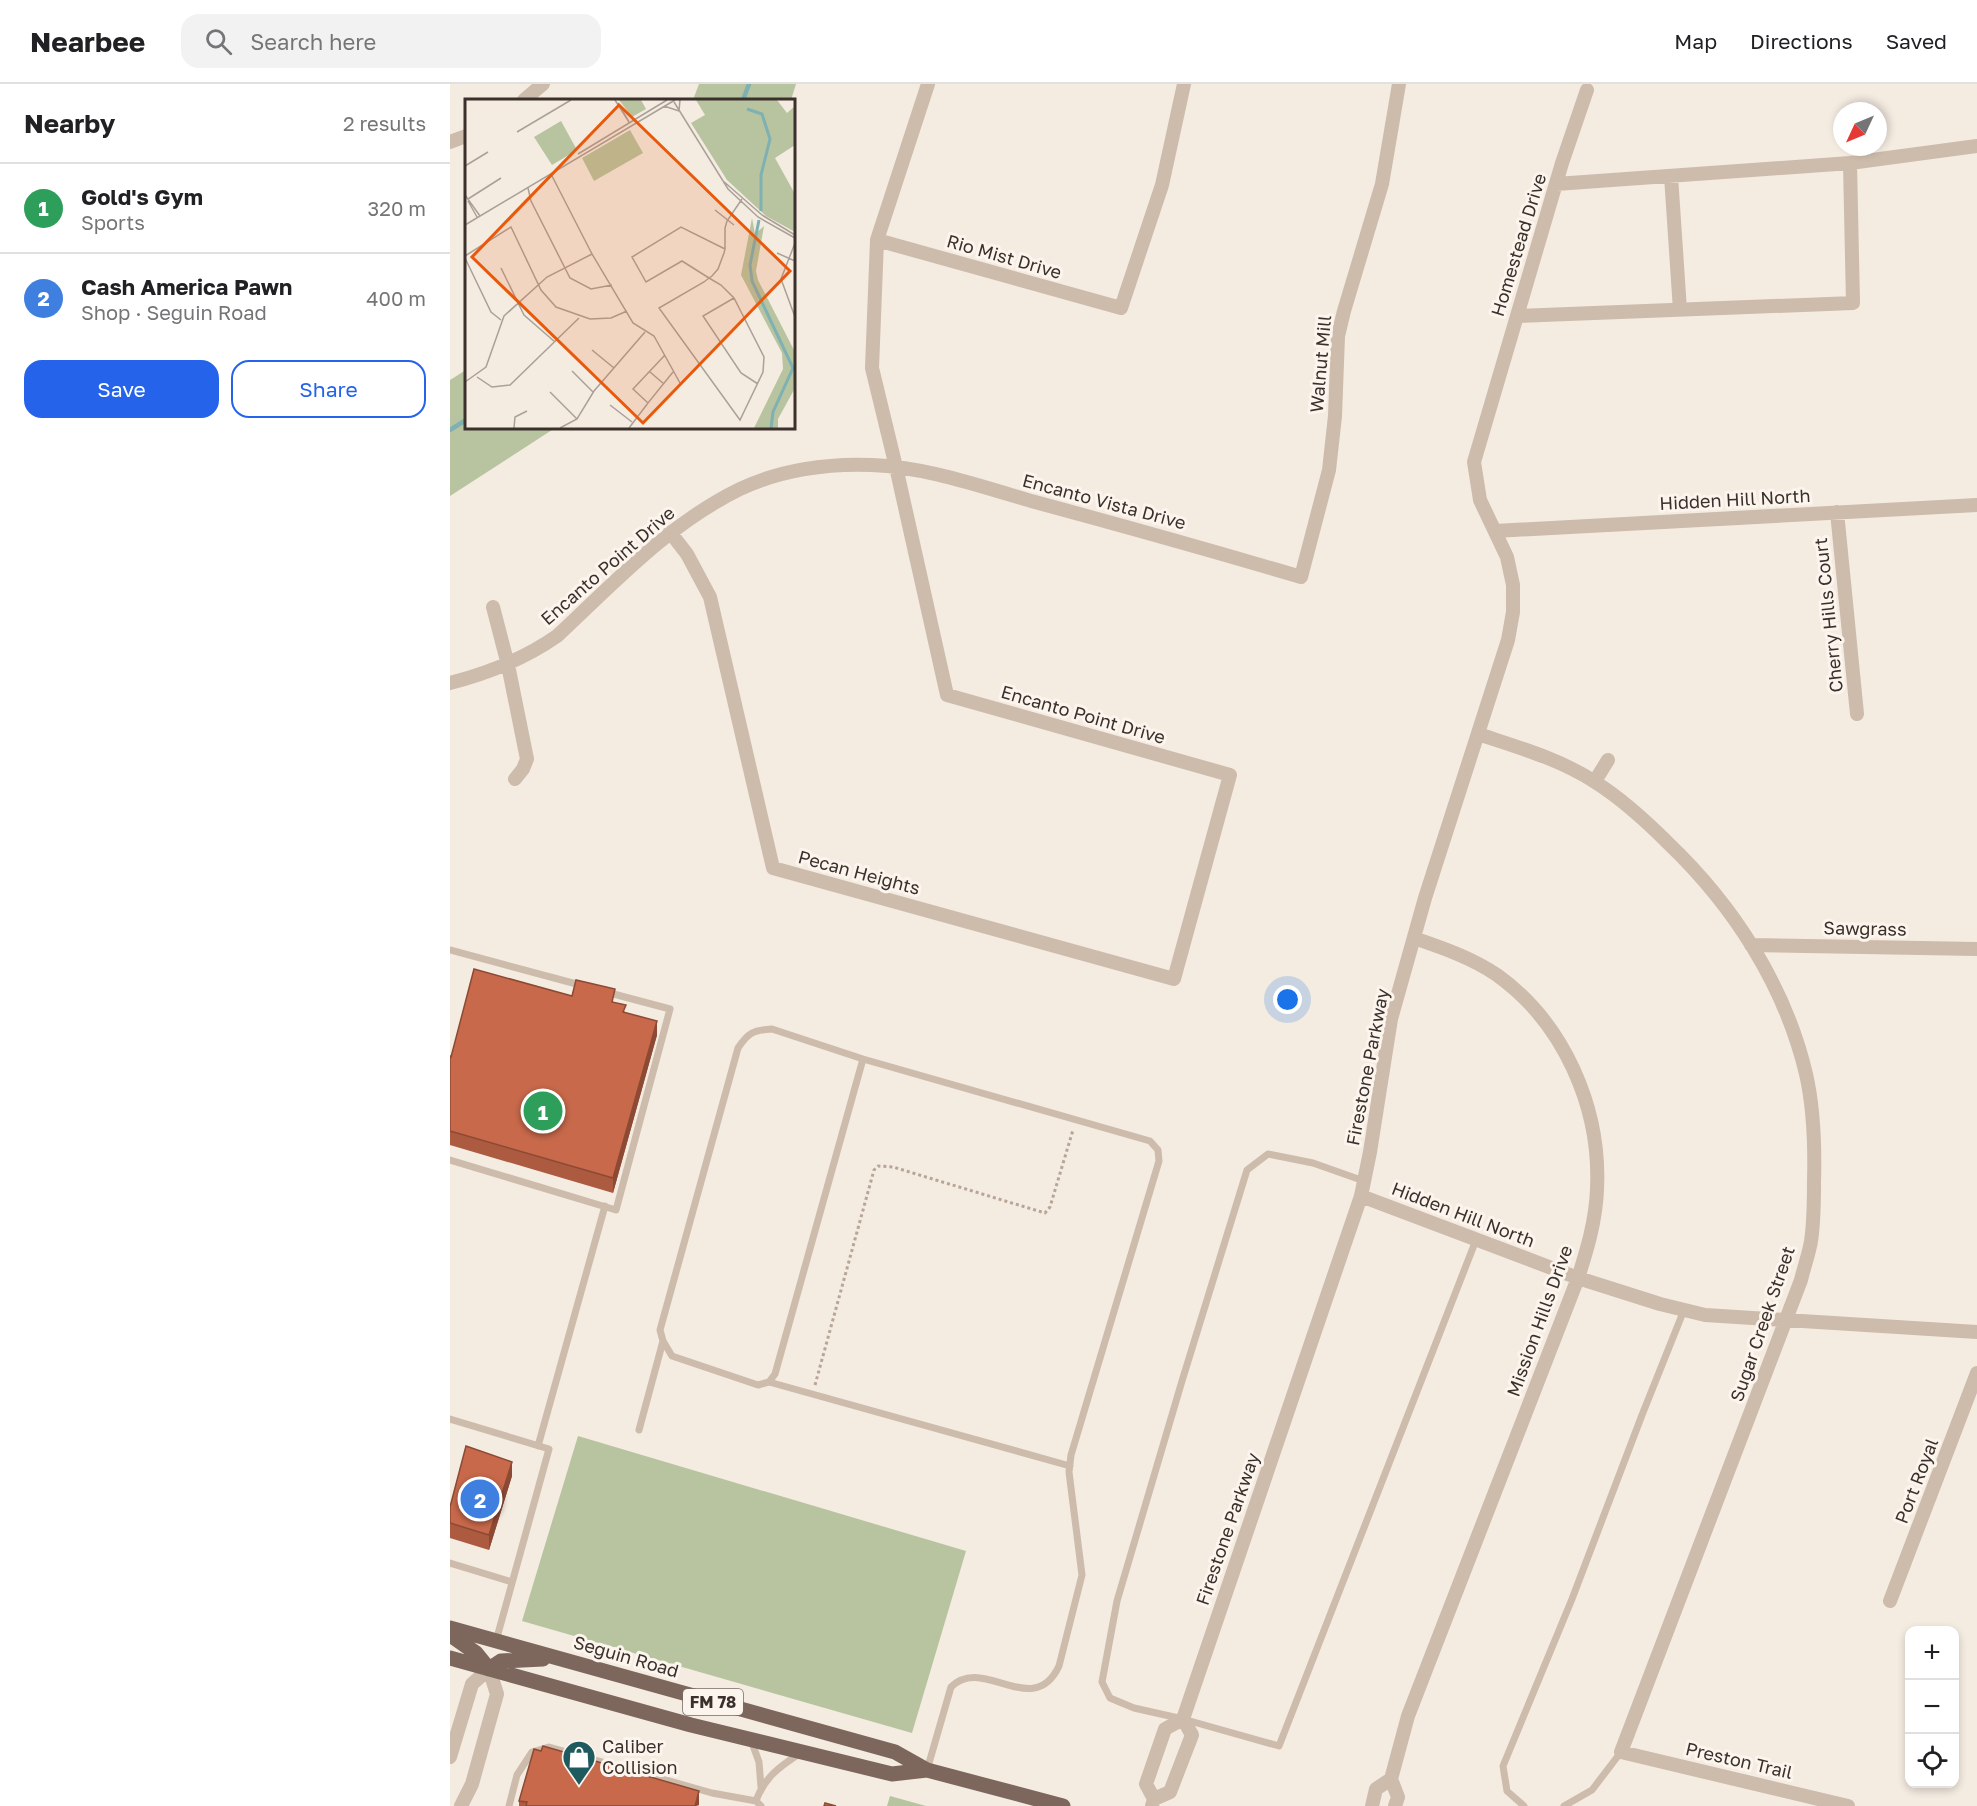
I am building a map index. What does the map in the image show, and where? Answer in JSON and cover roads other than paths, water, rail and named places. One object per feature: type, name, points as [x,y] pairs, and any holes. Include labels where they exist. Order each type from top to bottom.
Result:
[{"type":"main road","name":"Seguin Road","points":[[450,1628],[895,1752],[927,1770],[1063,1806]]},
{"type":"main road","points":[[450,1635],[476,1653],[489,1669],[501,1661],[559,1658]]},
{"type":"main road","name":"Seguin Road","points":[[450,1658],[751,1740],[892,1774],[927,1770]]},
{"type":"street","points":[[525,99],[543,84]]},
{"type":"street","name":"Encanto Point Drive","points":[[928,84],[877,240],[872,368],[947,695],[1230,775],[1174,979]]},
{"type":"street","name":"Rio Mist Drive","points":[[877,240],[1121,308],[1162,185],[1184,84]]},
{"type":"street","name":"Walnut Mill","points":[[1301,577],[1329,470],[1335,416],[1338,336],[1382,184],[1399,84]]},
{"type":"street","name":"Homestead Drive","points":[[1487,417],[1587,87]]},
{"type":"street","points":[[450,142],[465,136]]},
{"type":"street","points":[[1556,184],[1850,163],[1977,146]]},
{"type":"street","points":[[1517,316],[1853,303],[1850,163]]},
{"type":"street","points":[[1671,176],[1680,310]]},
{"type":"street","name":"Firestone Parkway","points":[[1183,1719],[1192,1735],[1170,1792],[1153,1803],[1146,1784],[1165,1730],[1183,1719],[1361,1196],[1391,1020],[1414,938],[1508,640],[1514,612],[1513,585],[1507,557],[1480,500],[1474,462],[1487,417]]},
{"type":"street","name":"Encanto Point Drive","points":[[450,683],[481,675],[540,648],[557,636],[670,532],[721,499],[764,480],[806,468],[871,465],[896,467]]},
{"type":"street","name":"Encanto Vista Drive","points":[[896,467],[968,483],[1301,577]]},
{"type":"street","name":"Hidden Hill North","points":[[1495,531],[1977,505]]},
{"type":"street","name":"Cherry Hills Court","points":[[1837,512],[1857,714]]},
{"type":"street","name":"Pecan Heights","points":[[670,532],[687,554],[710,597],[773,868],[1174,979]]},
{"type":"street","points":[[493,607],[508,664],[526,759],[523,769],[515,779]]},
{"type":"street","name":"Sugar Creek Street","points":[[1478,734],[1544,757],[1595,781],[1640,816],[1698,873],[1738,922],[1783,1006],[1801,1056],[1813,1115],[1815,1160],[1811,1241],[1801,1280],[1622,1752]]},
{"type":"street","points":[[1595,781],[1608,760]]},
{"type":"street","name":"Mission Hills Drive","points":[[1395,1806],[1398,1797],[1391,1779],[1408,1716],[1578,1278],[1594,1217],[1597,1166],[1590,1116],[1573,1068],[1547,1026],[1531,1006],[1497,975],[1459,955],[1414,938]]},
{"type":"street","name":"Sawgrass","points":[[1751,945],[1977,949]]},
{"type":"street","name":"Hidden Hill North","points":[[1361,1196],[1578,1278],[1705,1315],[1977,1332]]},
{"type":"street","name":"Port Royal","points":[[1890,1601],[1977,1373]]},
{"type":"street","points":[[450,1757],[472,1684],[489,1669],[497,1694],[472,1785],[461,1806]]},
{"type":"street","name":"Preston Trail","points":[[1622,1752],[1848,1806]]},
{"type":"street","name":"Mission Hills Drive","points":[[1372,1806],[1376,1789],[1391,1779]]},
{"type":"lane","points":[[450,950],[589,988]]},
{"type":"lane","points":[[450,1160],[616,1210],[670,1009],[600,991]]},
{"type":"lane","points":[[927,1770],[951,1687],[958,1680],[972,1676],[1029,1690],[1042,1686],[1054,1677],[1059,1666],[1082,1575],[1070,1466],[1071,1455],[1159,1161],[1158,1150],[1150,1141],[863,1059],[772,1029],[760,1029],[746,1035],[738,1048],[660,1330],[663,1341],[672,1356],[758,1385],[769,1382],[1070,1466]]},
{"type":"lane","points":[[769,1382],[775,1374],[863,1059]]},
{"type":"lane","points":[[1364,1181],[1313,1163],[1268,1154],[1247,1170],[1117,1601],[1102,1682],[1110,1698],[1134,1708],[1279,1746],[1476,1240]]},
{"type":"lane","points":[[538,1446],[605,1206]]},
{"type":"lane","points":[[1524,1806],[1507,1791],[1503,1766],[1572,1599],[1684,1310]]},
{"type":"lane","points":[[639,1430],[663,1341]]},
{"type":"lane","points":[[450,1419],[549,1449],[496,1641]]},
{"type":"lane","points":[[450,1563],[512,1582]]},
{"type":"lane","points":[[510,1806],[517,1775],[532,1752],[549,1747],[733,1798],[759,1803],[761,1787],[759,1762],[751,1740]]},
{"type":"lane","points":[[761,1787],[777,1769],[801,1752]]},
{"type":"lane","points":[[1564,1806],[1592,1790],[1622,1752]]},
{"type":"lane","points":[[730,1806],[733,1798]]},
{"type":"waterway","points":[[743,99],[749,84]]},
{"type":"waterway","points":[[450,430],[465,421]]},
{"type":"place","name":"Gold's Gym","points":[[543,1111]]},
{"type":"place","name":"Cash America Pawn","points":[[480,1499]]},
{"type":"place","name":"Caliber Collision","points":[[579,1786]]}]
